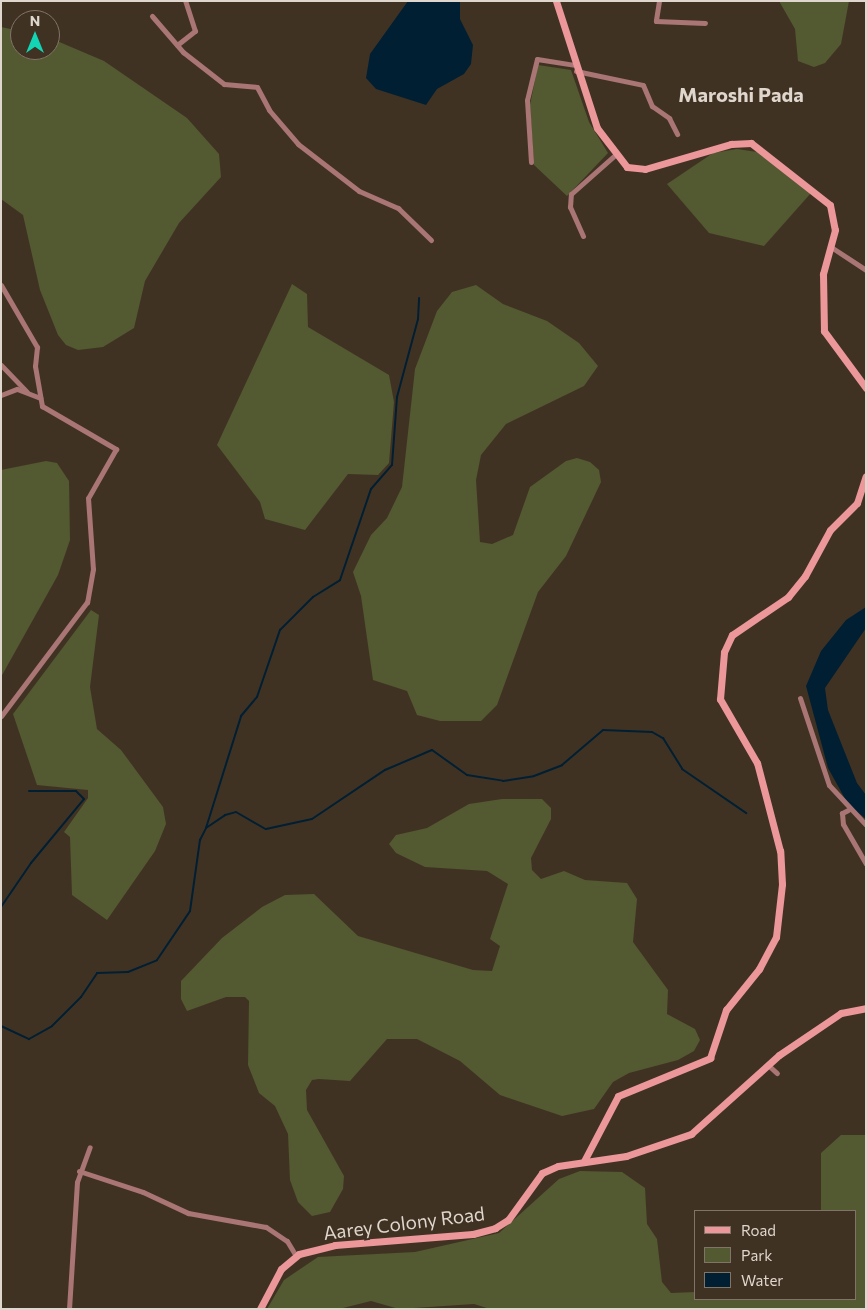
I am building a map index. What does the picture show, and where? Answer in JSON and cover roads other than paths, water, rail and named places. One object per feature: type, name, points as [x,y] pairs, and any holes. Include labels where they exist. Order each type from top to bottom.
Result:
[{"type":"street","points":[[177,45],[195,31],[185,1]]},
{"type":"street","points":[[556,1],[574,67],[597,128],[614,156],[637,170],[752,143],[830,206],[834,216],[831,247],[822,274],[824,331],[866,388]]},
{"type":"street","points":[[659,1],[656,21],[705,23]]},
{"type":"street","points":[[152,16],[177,45],[224,84],[257,87],[269,110],[298,144],[359,192],[408,216],[431,240]]},
{"type":"street","points":[[531,162],[527,100],[536,59],[643,85],[652,106],[669,118],[677,134]]},
{"type":"street","points":[[583,236],[570,207],[571,194],[614,156]]},
{"type":"street","points":[[831,247],[866,270]]},
{"type":"street","points":[[1,285],[37,347],[42,406],[116,450],[88,498],[93,561],[87,602],[1,716]]},
{"type":"street","points":[[1,366],[27,392]]},
{"type":"street","points":[[1,395],[17,389],[40,398]]},
{"type":"street","points":[[584,1161],[618,1096],[710,1058],[726,1010],[759,969],[776,937],[782,884],[780,851],[757,763],[720,699],[724,652],[732,635],[774,608],[805,576],[830,530],[857,503],[866,476]]},
{"type":"street","points":[[800,698],[829,785],[848,810],[866,825]]},
{"type":"street","points":[[848,810],[842,813],[843,824],[866,864]]},
{"type":"street","name":"Aarey Colony Road","points":[[260,1309],[281,1269],[296,1256],[335,1245],[473,1234],[495,1228],[508,1220],[542,1173],[584,1161],[626,1156],[691,1134],[768,1065],[841,1013],[866,1008]]},
{"type":"street","points":[[768,1065],[777,1074]]},
{"type":"street","points":[[69,1309],[79,1171],[90,1147]]},
{"type":"street","points":[[79,1171],[144,1192],[188,1213],[266,1227],[287,1241],[296,1256]]},
{"type":"water","points":[[408,1],[460,1],[460,19],[473,45],[471,64],[464,74],[437,89],[426,105],[376,89],[366,78],[370,54]]},
{"type":"water","points":[[866,607],[866,628],[825,688],[828,710],[857,783],[866,795],[866,819],[848,804],[828,768],[806,686],[821,651],[846,620]]},
{"type":"waterway","points":[[206,828],[241,716],[257,697],[280,630],[313,597],[340,580],[371,489],[392,465],[397,397],[418,319],[419,298]]},
{"type":"waterway","points":[[1,1026],[29,1039],[52,1026],[81,997],[97,973],[128,972],[157,960],[190,911],[200,840],[206,828],[225,815],[236,812],[266,829],[312,819],[385,770],[432,750],[467,775],[503,781],[534,776],[562,765],[603,730],[652,732],[663,738],[682,769],[746,813]]},
{"type":"waterway","points":[[1,907],[31,863],[84,799],[76,791],[29,791]]},
{"type":"district","name":"Maroshi Pada","points":[[741,94]]}]
